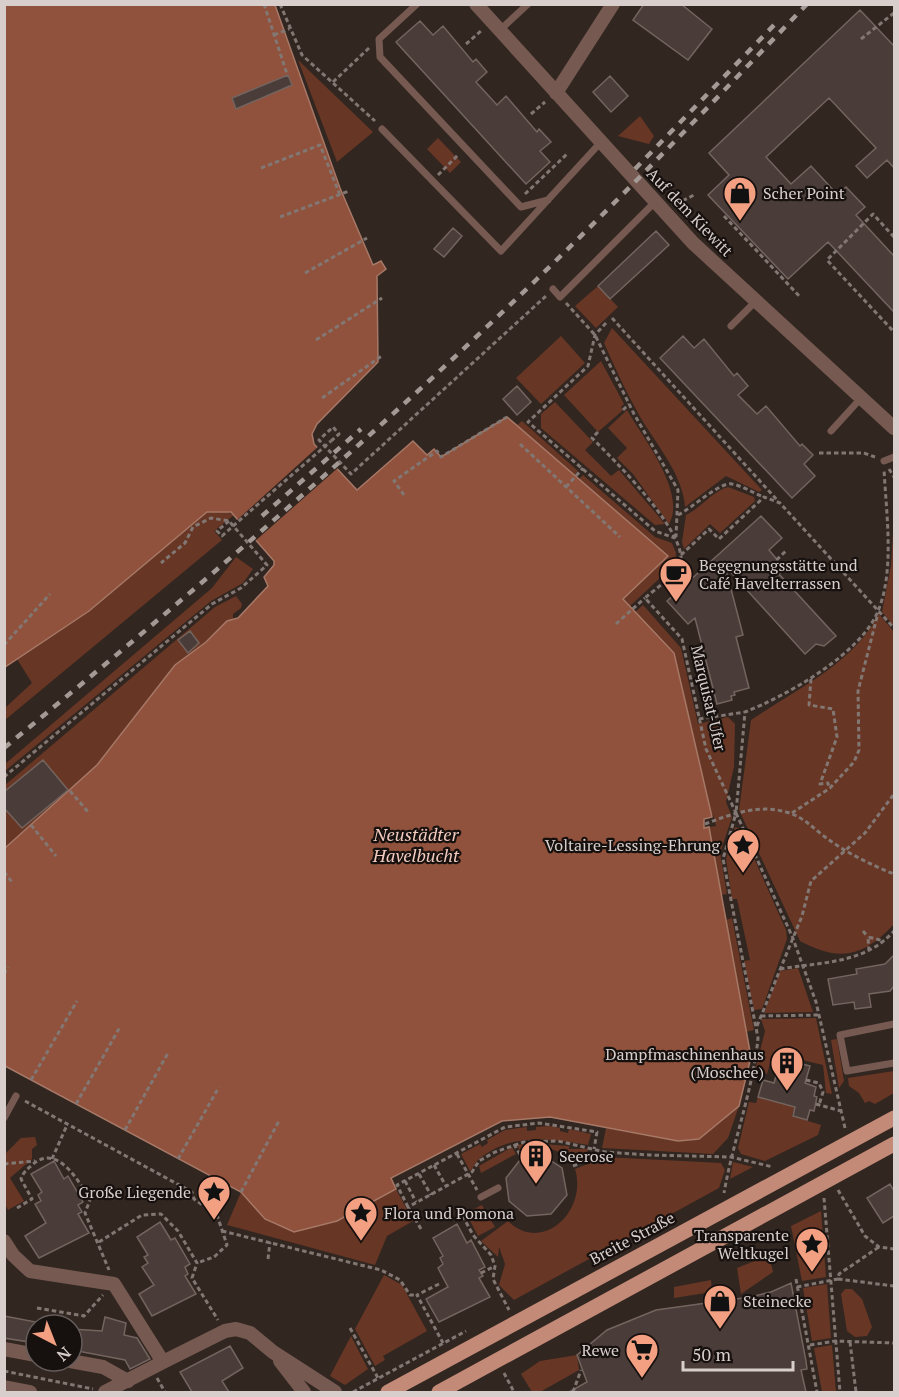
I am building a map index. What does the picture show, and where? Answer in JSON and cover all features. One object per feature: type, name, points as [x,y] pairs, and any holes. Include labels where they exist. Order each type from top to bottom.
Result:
[{"type":"main road","name":"Breite Straße","points":[[388,1392],[894,1119]]},
{"type":"main road","points":[[440,1392],[894,1144]]},
{"type":"street","name":"Auf dem Kiewitt","points":[[476,4],[693,243],[894,428]]},
{"type":"street","points":[[556,93],[613,4]]},
{"type":"street","points":[[4,1241],[13,1255],[30,1271],[114,1284],[163,1362]]},
{"type":"street","points":[[106,1392],[225,1331],[236,1329],[250,1333],[273,1352],[335,1392]]},
{"type":"street","points":[[4,1349],[24,1353]]},
{"type":"street","points":[[273,1352],[304,1392]]},
{"type":"street","points":[[84,1364],[103,1367],[128,1381]]},
{"type":"street","points":[[4,1387],[30,1392]]},
{"type":"lane","points":[[417,4],[379,39],[380,57],[521,207],[551,199]]},
{"type":"lane","points":[[496,26],[528,4]]},
{"type":"lane","points":[[382,129],[501,251],[602,141]]},
{"type":"lane","points":[[552,289],[560,297],[655,202]]},
{"type":"lane","points":[[731,326],[756,301]]},
{"type":"lane","points":[[831,430],[862,397]]},
{"type":"lane","points":[[884,461],[894,458]]},
{"type":"lane","points":[[894,1024],[840,1035],[847,1071],[894,1063]]},
{"type":"lane","points":[[4,1118],[16,1096]]},
{"type":"lane","points":[[481,1197],[498,1188]]},
{"type":"path","points":[[264,4],[287,74]]},
{"type":"path","points":[[280,4],[289,29],[302,54],[382,129]]},
{"type":"path","points":[[861,39],[894,13]]},
{"type":"path","points":[[466,44],[496,26]]},
{"type":"path","points":[[274,35],[289,29]]},
{"type":"path","points":[[333,81],[379,39]]},
{"type":"path","points":[[531,114],[556,93]]},
{"type":"path","points":[[261,168],[320,145],[340,195]]},
{"type":"path","points":[[517,188],[524,196],[567,154]]},
{"type":"path","points":[[433,180],[456,157]]},
{"type":"path","points":[[280,217],[349,191]]},
{"type":"path","points":[[676,204],[694,195]]},
{"type":"path","points":[[894,237],[873,214],[827,260],[894,332]]},
{"type":"path","points":[[724,216],[801,298]]},
{"type":"path","points":[[305,273],[367,238]]},
{"type":"path","points":[[229,521],[217,531],[222,536],[233,526],[331,441],[339,434],[333,427],[319,440],[351,474],[552,289]]},
{"type":"path","points":[[316,340],[382,298]]},
{"type":"path","points":[[575,313],[595,335],[629,404],[678,490],[676,539]]},
{"type":"path","points":[[612,318],[894,628]]},
{"type":"path","points":[[606,323],[595,335],[588,366],[528,422],[655,531],[676,539]]},
{"type":"path","points":[[322,398],[382,355]]},
{"type":"path","points":[[622,410],[629,404]]},
{"type":"path","points":[[404,495],[394,481],[437,451],[441,457],[507,417]]},
{"type":"path","points":[[598,432],[592,438],[636,483],[676,539],[681,555],[680,567],[616,624]]},
{"type":"path","points":[[520,444],[620,537]]},
{"type":"path","points":[[792,813],[830,788],[854,762],[859,750],[858,692],[879,611],[888,545],[884,461],[864,453],[819,453]]},
{"type":"path","points":[[566,487],[583,468]]},
{"type":"path","points":[[678,515],[702,501],[719,485],[730,483],[780,503]]},
{"type":"path","points":[[681,555],[709,529],[719,539],[764,497]]},
{"type":"path","points":[[4,777],[212,604],[241,588],[267,565],[229,521],[211,518],[193,527],[185,543],[161,562]]},
{"type":"path","points":[[771,565],[787,550]]},
{"type":"path","points":[[4,645],[50,594]]},
{"type":"path","name":"Marquisat-Ufer","points":[[645,598],[682,639],[706,749],[792,936],[803,965],[819,1015],[845,1131]]},
{"type":"path","points":[[698,719],[744,712],[811,679],[853,643],[879,611]]},
{"type":"path","points":[[811,679],[808,705],[833,709],[837,737],[820,784],[828,783],[830,788]]},
{"type":"path","points":[[724,1198],[731,1157],[756,1057],[756,1027],[723,859],[736,813],[744,712]]},
{"type":"path","points":[[70,791],[89,813]]},
{"type":"path","points":[[756,1027],[780,969],[811,880],[877,819],[894,794]]},
{"type":"path","points":[[705,824],[736,813],[765,809],[792,813],[846,850],[894,874]]},
{"type":"path","points":[[31,825],[56,856]]},
{"type":"path","points":[[4,872],[12,882]]},
{"type":"path","points":[[863,931],[868,937],[869,952]]},
{"type":"path","points":[[780,969],[852,958],[869,952],[894,931]]},
{"type":"path","points":[[868,937],[884,941]]},
{"type":"path","points":[[4,974],[8,967]]},
{"type":"path","points":[[31,1080],[77,1001]]},
{"type":"path","points":[[761,1016],[819,1015]]},
{"type":"path","points":[[76,1104],[120,1027]]},
{"type":"path","points":[[124,1130],[168,1053]]},
{"type":"path","points":[[806,1080],[819,1083],[823,1092],[817,1105],[841,1112]]},
{"type":"path","points":[[178,1159],[219,1087]]},
{"type":"path","points":[[16,1096],[192,1192],[194,1199],[217,1215],[227,1245],[214,1257],[197,1263]]},
{"type":"path","points":[[241,1192],[280,1119]]},
{"type":"path","points":[[52,1159],[67,1124]]},
{"type":"path","points":[[421,1229],[397,1185],[506,1127],[529,1124],[597,1132],[594,1149]]},
{"type":"path","points":[[408,1207],[468,1174],[479,1161],[514,1144],[548,1140],[605,1152],[731,1157],[777,1168]]},
{"type":"path","points":[[514,1144],[522,1158]]},
{"type":"path","points":[[573,1166],[605,1152]]},
{"type":"path","points":[[457,1154],[481,1197]]},
{"type":"path","points":[[4,1164],[52,1159],[72,1169],[90,1200],[85,1213],[99,1242],[114,1284],[84,1317],[37,1308]]},
{"type":"path","points":[[17,1208],[32,1199],[21,1179],[22,1174],[37,1161]]},
{"type":"path","points":[[434,1165],[446,1186]]},
{"type":"path","points":[[419,1174],[431,1195]]},
{"type":"path","points":[[405,1181],[416,1202]]},
{"type":"path","points":[[838,1190],[865,1236],[879,1247],[894,1248]]},
{"type":"path","points":[[824,1198],[840,1392]]},
{"type":"path","points":[[459,1209],[473,1235],[491,1256],[495,1266],[493,1279],[510,1312]]},
{"type":"path","points":[[99,1242],[142,1215],[161,1214],[178,1231],[197,1263],[192,1278],[225,1331]]},
{"type":"path","points":[[222,1230],[381,1270],[400,1280],[410,1295],[417,1295],[439,1284]]},
{"type":"path","points":[[268,1259],[270,1242]]},
{"type":"path","points":[[838,1279],[839,1274],[879,1247]]},
{"type":"path","points":[[481,1273],[495,1266]]},
{"type":"path","points":[[797,1287],[838,1279],[894,1286]]},
{"type":"path","points":[[796,1280],[817,1392]]},
{"type":"path","points":[[417,1295],[443,1343]]},
{"type":"path","points":[[350,1328],[378,1378],[353,1392]]},
{"type":"path","points":[[809,1345],[836,1341],[894,1343]]},
{"type":"path","points":[[850,1342],[856,1392]]},
{"type":"path","points":[[806,1361],[812,1360]]},
{"type":"path","points":[[573,1392],[581,1370]]},
{"type":"path","points":[[4,1371],[106,1392]]},
{"type":"path","points":[[503,1373],[514,1392]]},
{"type":"shaded area","points":[[298,60],[373,132],[337,162]]},
{"type":"shaded area","points":[[640,116],[654,136],[649,144],[618,136]]},
{"type":"shaded area","points":[[438,138],[461,162],[450,173],[427,149]]},
{"type":"shaded area","points":[[598,286],[618,307],[596,328],[575,306]]},
{"type":"shaded area","points":[[612,328],[762,490],[759,492],[726,476],[685,507],[674,471],[634,406],[604,343]]},
{"type":"shaded area","points":[[561,336],[585,363],[541,404],[516,378]]},
{"type":"shaded area","points":[[601,361],[624,404],[621,407],[623,410],[598,432],[564,395]]},
{"type":"shaded area","points":[[555,402],[593,442],[585,450],[611,476],[619,470],[665,524],[655,525],[541,428],[541,414]]},
{"type":"shaded area","points":[[627,410],[652,450],[668,482],[673,511],[669,524],[633,474],[617,458],[627,448],[608,428]]},
{"type":"shaded area","points":[[522,421],[578,471],[573,476],[517,425]]},
{"type":"shaded area","points":[[583,475],[655,537],[672,543],[676,553],[675,564],[630,606],[623,598],[578,480]]},
{"type":"shaded area","points":[[728,487],[754,497],[755,501],[720,533],[710,524],[684,549],[682,542],[686,515],[717,492]]},
{"type":"shaded area","points":[[224,511],[234,515],[214,531],[222,540],[5,720],[5,708],[32,683],[17,659],[89,611],[207,512]]},
{"type":"shaded area","points":[[894,517],[894,626],[882,612],[891,565]]},
{"type":"shaded area","points":[[236,557],[253,569],[243,583],[211,601],[5,771],[5,764],[212,588]]},
{"type":"shaded area","points":[[236,596],[242,604],[241,608],[233,614],[233,620],[227,621],[206,642],[175,665],[97,765],[5,848],[5,785],[215,607]]},
{"type":"shaded area","points":[[643,605],[681,648],[698,724],[728,717],[735,724],[734,767],[726,802],[732,817],[720,853],[727,894],[721,895],[709,827],[716,826],[691,728],[635,612]]},
{"type":"shaded area","points":[[879,614],[894,632],[894,924],[883,935],[862,949],[840,954],[815,948],[800,941],[739,810],[751,720],[839,662],[868,632]]},
{"type":"shaded area","points":[[735,827],[741,829],[786,930],[787,939],[762,1009],[754,1010],[744,961],[750,960],[737,899],[732,899],[726,859]]},
{"type":"shaded area","points":[[732,918],[754,1030],[746,1032],[726,920]]},
{"type":"shaded area","points":[[798,968],[813,1012],[764,1013],[780,971]]},
{"type":"shaded area","points":[[816,1018],[832,1094],[826,1093],[823,1065],[773,1053],[767,1074],[755,1071],[765,1031],[761,1019]]},
{"type":"shaded area","points":[[837,1039],[844,1081],[839,1088],[831,1040]]},
{"type":"shaded area","points":[[894,1071],[894,1093],[875,1104],[869,1101],[865,1103],[859,1093],[849,1086],[848,1078]]},
{"type":"shaded area","points":[[758,1097],[795,1106],[792,1116],[821,1125],[818,1135],[765,1161],[741,1154],[738,1148],[749,1102],[756,1103]]},
{"type":"shaded area","points":[[739,1106],[728,1138],[713,1154],[602,1148],[606,1128],[678,1141],[699,1139]]},
{"type":"shaded area","points":[[550,1126],[568,1133],[569,1129],[591,1134],[588,1145],[546,1140],[517,1141],[490,1151],[478,1160],[470,1171],[461,1154],[480,1144],[482,1147],[488,1143],[487,1140],[505,1130],[527,1127],[527,1131],[536,1130],[536,1127]]},
{"type":"shaded area","points":[[35,1137],[37,1145],[32,1149],[32,1159],[10,1178],[24,1201],[8,1210],[5,1204],[5,1154],[21,1138]]},
{"type":"shaded area","points":[[529,1143],[569,1146],[569,1149],[588,1149],[587,1154],[571,1163],[560,1153],[548,1148],[528,1149],[521,1152],[517,1145]]},
{"type":"shaded area","points":[[512,1147],[516,1154],[481,1173],[479,1166]]},
{"type":"shaded area","points":[[604,1157],[721,1163],[725,1170],[719,1188],[514,1300],[499,1285],[505,1264],[499,1247],[498,1257],[481,1241],[508,1221],[521,1230],[535,1233],[548,1230],[560,1223],[569,1212],[575,1199],[577,1184],[575,1169]]},
{"type":"shaded area","points":[[733,1162],[753,1167],[730,1179]]},
{"type":"shaded area","points":[[396,1189],[413,1221],[387,1236],[375,1265],[227,1225],[241,1192],[265,1219],[337,1221]]},
{"type":"shaded area","points":[[482,1205],[495,1227],[478,1236],[466,1213]]},
{"type":"shaded area","points":[[821,1211],[826,1277],[802,1281],[791,1226]]},
{"type":"shaded area","points":[[768,1252],[773,1272],[741,1294],[737,1268],[757,1260]]},
{"type":"shaded area","points":[[384,1275],[402,1285],[427,1331],[383,1356],[385,1360],[375,1366],[355,1329]]},
{"type":"shaded area","points":[[711,1280],[712,1292],[674,1298],[674,1287]]},
{"type":"shaded area","points":[[827,1284],[831,1338],[812,1341],[803,1288]]},
{"type":"shaded area","points":[[845,1289],[852,1289],[862,1299],[872,1327],[867,1336],[855,1337],[847,1331],[841,1294]]},
{"type":"shaded area","points":[[351,1336],[368,1369],[345,1385],[330,1376]]},
{"type":"shaded area","points":[[832,1345],[836,1392],[822,1392],[814,1348]]},
{"type":"shaded area","points":[[577,1355],[579,1370],[540,1392],[532,1392],[521,1374],[540,1361]]},
{"type":"water","name":"Neustädter Havelbucht","points":[[5,5],[275,5],[340,188],[373,265],[381,261],[386,269],[377,276],[378,362],[317,424],[312,434],[314,444],[357,490],[413,441],[427,455],[434,449],[441,457],[507,417],[668,556],[623,599],[674,653],[712,817],[704,819],[704,828],[709,827],[751,1057],[739,1106],[699,1139],[678,1141],[550,1117],[502,1121],[391,1178],[396,1189],[337,1221],[294,1232],[265,1219],[241,1192],[5,1066],[5,848],[97,765],[175,665],[206,642],[227,621],[238,618],[268,586],[264,577],[274,565],[274,561],[231,512],[207,512],[89,611],[5,667]]},
{"type":"pier","points":[[320,445],[339,467],[254,542],[236,521]]},
{"type":"building","points":[[644,4],[681,4],[712,29],[688,60],[633,20]]},
{"type":"building","points":[[860,10],[894,46],[894,168],[887,160],[867,178],[856,166],[876,148],[829,98],[766,157],[791,184],[811,166],[837,194],[846,187],[865,207],[856,215],[894,256],[894,312],[828,242],[788,279],[708,195],[729,175],[709,153]]},
{"type":"building","points":[[420,21],[433,35],[443,26],[473,62],[476,59],[487,72],[476,82],[497,105],[506,96],[537,132],[539,129],[551,142],[540,151],[550,162],[526,184],[396,42]]},
{"type":"building","points":[[288,75],[292,85],[236,109],[232,98]]},
{"type":"building","points":[[610,76],[628,96],[611,112],[593,92]]},
{"type":"building","points":[[453,228],[462,236],[444,257],[434,249]]},
{"type":"building","points":[[656,231],[669,245],[610,299],[598,286]]},
{"type":"building","points":[[683,336],[694,348],[704,339],[734,376],[737,373],[748,386],[738,395],[757,414],[766,406],[800,446],[802,444],[813,455],[804,464],[815,476],[792,498],[660,358]]},
{"type":"building","points":[[517,386],[531,402],[517,415],[503,399]]},
{"type":"building","points":[[761,516],[782,538],[769,550],[785,569],[779,574],[836,636],[824,646],[816,644],[805,654],[725,566],[743,635],[736,637],[749,688],[734,692],[735,695],[731,696],[732,700],[717,704],[695,618],[688,624],[667,601]]},
{"type":"building","points":[[190,631],[199,643],[188,653],[178,640]]},
{"type":"building","points":[[43,760],[68,790],[22,828],[4,808],[4,792]]},
{"type":"building","points":[[894,955],[894,986],[890,991],[869,994],[871,1007],[855,1009],[854,1002],[833,1005],[828,979],[857,974],[856,969],[885,964]]},
{"type":"building","name":"Dampfmaschinenhaus (Moschee)","points":[[781,1058],[810,1066],[805,1083],[816,1087],[814,1096],[817,1097],[814,1111],[810,1110],[807,1120],[793,1116],[795,1107],[758,1097],[763,1080],[774,1083]]},
{"type":"building","name":"Seerose","points":[[544,1156],[562,1168],[567,1195],[551,1214],[527,1216],[509,1201],[506,1178],[520,1160]]},
{"type":"building","points":[[54,1161],[64,1179],[68,1176],[83,1202],[78,1205],[82,1212],[78,1214],[89,1233],[39,1258],[25,1236],[46,1223],[35,1204],[41,1201],[38,1195],[42,1192],[31,1174]]},
{"type":"building","points":[[890,1184],[894,1191],[894,1216],[883,1223],[867,1198]]},
{"type":"building","points":[[160,1222],[171,1240],[175,1238],[190,1264],[185,1267],[188,1274],[185,1276],[196,1294],[152,1316],[139,1294],[154,1285],[142,1267],[148,1263],[144,1257],[148,1255],[137,1237]]},
{"type":"building","points":[[457,1224],[467,1243],[471,1240],[485,1267],[479,1270],[483,1276],[479,1278],[490,1297],[439,1322],[426,1299],[448,1287],[438,1268],[443,1264],[440,1258],[443,1256],[433,1238]]},
{"type":"building","points":[[791,1283],[806,1361],[807,1369],[801,1370],[806,1392],[569,1392],[587,1382],[577,1355],[607,1330],[656,1310],[750,1297],[771,1292]]},
{"type":"building","points":[[4,1316],[24,1320],[24,1341],[4,1338]]},
{"type":"building","points":[[105,1317],[126,1323],[124,1335],[137,1338],[150,1359],[130,1369],[125,1360],[84,1352],[84,1330],[102,1331]]},
{"type":"building","points":[[230,1346],[243,1368],[222,1381],[229,1392],[192,1392],[180,1372]]},
{"type":"railway","points":[[4,748],[208,577],[342,460],[473,340],[673,143],[807,4]]},
{"type":"railway","points":[[635,169],[777,22]]},
{"type":"railway","points":[[262,516],[361,429]]},
{"type":"place","name":"Scher Point","points":[[740,222]]},
{"type":"place","name":"Begegnungsstätte und Café Havelterrassen","points":[[676,603]]},
{"type":"place","name":"Voltaire-Lessing-Ehrung","points":[[743,874]]},
{"type":"place","name":"Dampfmaschinenhaus (Moschee)","points":[[787,1092]]},
{"type":"place","name":"Seerose","points":[[536,1185]]},
{"type":"place","name":"Große Liegende","points":[[214,1221]]},
{"type":"place","name":"Flora und Pomona","points":[[361,1242]]},
{"type":"place","name":"Transparente Weltkugel","points":[[812,1273]]},
{"type":"place","name":"Steinecke","points":[[720,1330]]},
{"type":"place","name":"Rewe","points":[[642,1379]]}]
